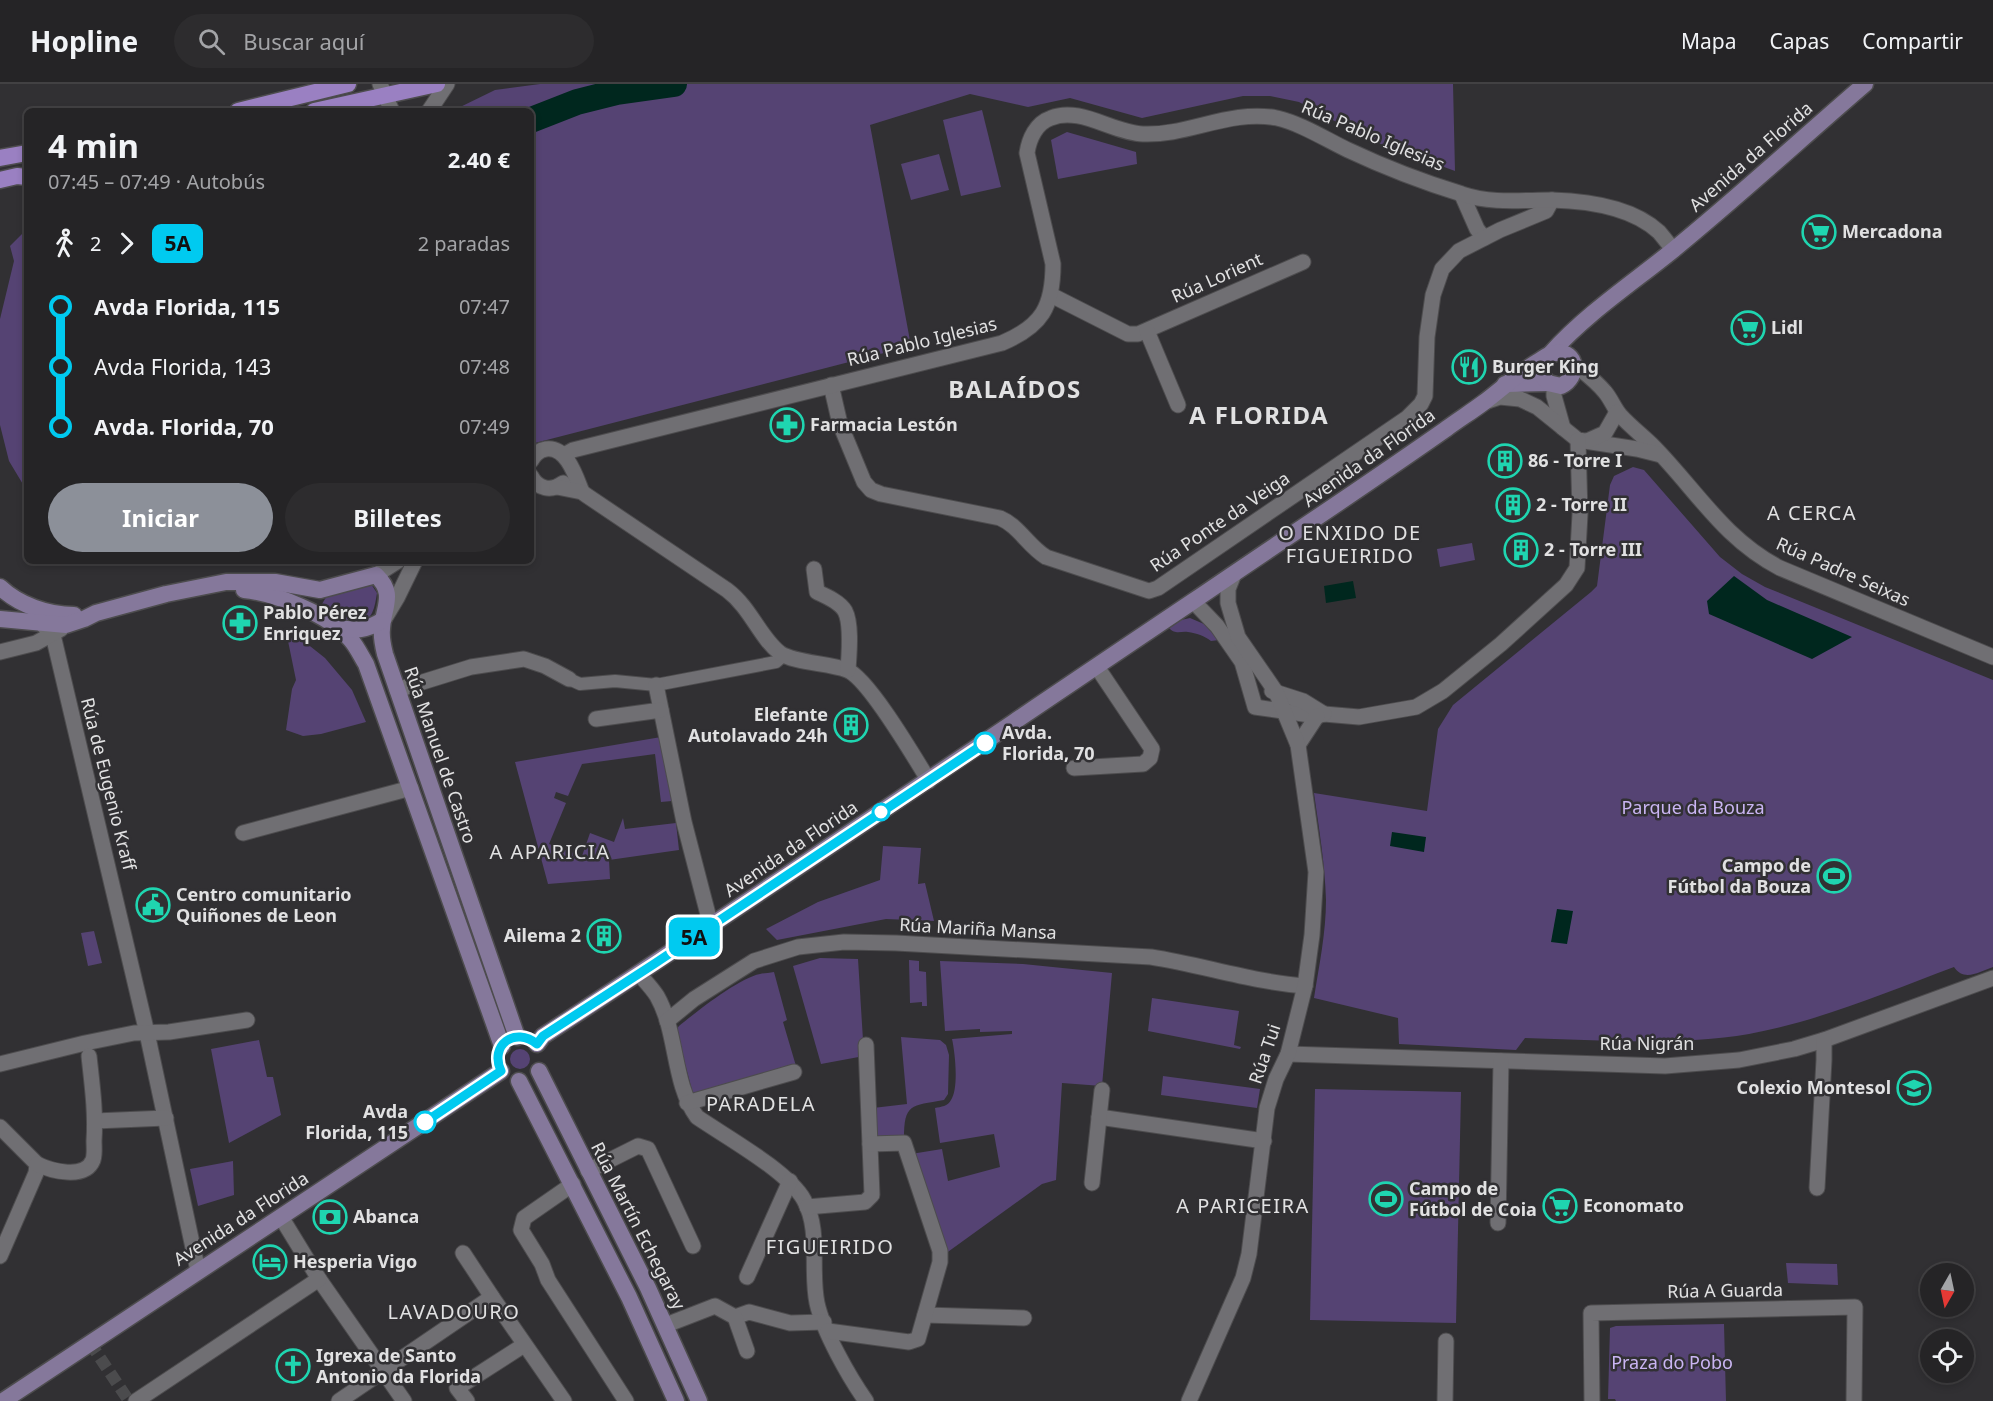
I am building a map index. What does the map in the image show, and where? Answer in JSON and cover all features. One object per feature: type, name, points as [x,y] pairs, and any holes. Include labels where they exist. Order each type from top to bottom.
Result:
[{"type":"main road","points":[[250,108],[348,84]]},
{"type":"main road","points":[[324,108],[382,90],[436,84]]},
{"type":"main road","name":"Avenida da Florida","points":[[537,1044],[543,1036],[929,781],[1485,402],[1521,370],[1548,355],[1612,297],[1673,250],[1865,84]]},
{"type":"main road","points":[[2,159],[24,154]]},
{"type":"main road","points":[[0,180],[24,177]]},
{"type":"main road","points":[[0,188],[18,184],[24,179]]},
{"type":"main road","points":[[1505,384],[1567,384],[1572,378],[1572,361],[1578,327]]},
{"type":"main road","points":[[1551,385],[1540,372],[1541,364],[1548,355],[1564,354],[1572,361]]},
{"type":"main road","points":[[0,587],[15,598],[44,611],[61,615],[96,613],[189,589],[226,582],[275,582],[320,590],[376,575],[382,581],[387,594],[383,620],[363,630],[348,630],[337,627],[285,600],[253,591],[189,589]]},
{"type":"main road","points":[[320,590],[315,605],[320,617]]},
{"type":"main road","points":[[0,619],[54,628],[84,620],[96,613]]},
{"type":"main road","name":"Rúa Manuel de Castro","points":[[383,620],[385,654],[517,1037]]},
{"type":"main road","name":"Rúa Manuel de Castro","points":[[337,627],[351,640],[366,664],[502,1046]]},
{"type":"main road","points":[[524,1037],[537,1044],[542,1057],[539,1071],[530,1079],[512,1080],[501,1071],[497,1059],[506,1041],[524,1037]]},
{"type":"main road","name":"Avenida da Florida","points":[[3,1401],[501,1071]]},
{"type":"main road","name":"Rúa Martín Echegaray","points":[[539,1071],[666,1325],[699,1401]]},
{"type":"main road","points":[[519,1081],[629,1297],[676,1401]]},
{"type":"street","points":[[431,108],[447,84]]},
{"type":"street","points":[[382,90],[391,108]]},
{"type":"street","name":"Rúa Pablo Iglesias","points":[[566,460],[573,450],[1002,343],[1017,337],[1032,326],[1044,312],[1052,295],[1053,264],[1027,153],[1029,141],[1042,122],[1063,114],[1143,134],[1241,117],[1260,116],[1279,119],[1370,159],[1462,195],[1488,200],[1552,200],[1595,204],[1636,216],[1658,232],[1673,250]]},
{"type":"street","points":[[1462,195],[1484,238]]},
{"type":"street","name":"Rúa Ponte da Veiga","points":[[831,385],[840,424],[864,482],[871,490],[1009,521],[1037,552],[1046,557],[1149,591],[1158,588],[1416,410],[1425,396],[1427,337],[1436,280],[1450,259],[1459,251],[1500,230],[1546,211],[1552,200]]},
{"type":"street","points":[[1500,230],[1512,216],[1514,201]]},
{"type":"street","name":"Rúa Lorient","points":[[1052,295],[1128,334],[1138,334],[1303,262]]},
{"type":"street","points":[[1147,331],[1178,405]]},
{"type":"street","name":"Rúa Padre Seixas","points":[[1572,361],[1592,378],[1606,393],[1617,412],[1661,455],[1728,530],[1752,552],[1780,568],[1993,657]]},
{"type":"street","points":[[1551,385],[1563,428]]},
{"type":"street","name":"Avenida da Florida","points":[[1485,402],[1500,397],[1520,399],[1537,407],[1582,441],[1661,455]]},
{"type":"street","points":[[1285,711],[1359,717],[1416,707],[1443,691],[1502,644],[1566,585],[1577,568],[1582,441],[1605,433],[1617,412]]},
{"type":"street","points":[[534,456],[546,449],[558,451],[566,460],[582,492]]},
{"type":"street","points":[[557,488],[566,481],[568,476],[566,460]]},
{"type":"street","points":[[534,483],[545,489],[557,488],[582,492],[738,598],[775,648],[784,655],[848,670],[860,679],[929,781]]},
{"type":"street","points":[[376,575],[393,564]]},
{"type":"street","points":[[383,620],[414,564]]},
{"type":"street","points":[[814,569],[817,592],[838,603],[845,610],[848,622],[848,670]]},
{"type":"street","name":"Rúa Tui","points":[[1189,1401],[1243,1278],[1249,1254],[1270,1099],[1276,1079],[1288,1054],[1305,986],[1312,935],[1316,872],[1298,745],[1276,692],[1238,637],[1227,603],[1228,589],[1234,574]]},
{"type":"street","name":"Rúa Tui","points":[[1193,601],[1217,626],[1242,662],[1255,707],[1285,711]]},
{"type":"street","name":"Rúa Tui","points":[[1217,626],[1238,637]]},
{"type":"street","points":[[0,652],[36,643],[54,628]]},
{"type":"street","name":"Rúa de Eugenio Kraff","points":[[54,628],[147,1033],[198,1271]]},
{"type":"street","points":[[397,690],[471,667],[524,659],[545,666],[580,684],[615,681],[656,685],[776,662],[784,655]]},
{"type":"street","points":[[1074,768],[1143,764],[1150,758],[1152,749],[1097,667]]},
{"type":"street","points":[[656,685],[684,822],[711,926]]},
{"type":"street","points":[[1249,688],[1276,692],[1303,701],[1321,715]]},
{"type":"street","points":[[596,719],[661,710]]},
{"type":"street","points":[[1298,745],[1321,715]]},
{"type":"street","points":[[243,833],[411,788]]},
{"type":"street","name":"Rúa Mariña Mansa","points":[[667,1021],[694,999],[754,961],[798,947],[844,942],[1151,957],[1179,961],[1257,980],[1305,986]]},
{"type":"street","points":[[639,974],[657,996],[667,1021],[687,1103],[697,1117],[790,1181],[807,1207],[812,1219],[818,1304],[826,1326],[856,1387],[866,1401]]},
{"type":"street","name":"Rúa Nigrán","points":[[1288,1054],[1688,1065],[1760,1056],[1824,1040],[1993,978]]},
{"type":"street","points":[[0,1064],[85,1042],[134,1033],[247,1020]]},
{"type":"street","points":[[1817,1188],[1824,1040]]},
{"type":"street","points":[[807,1207],[865,1202],[872,1196],[866,1045]]},
{"type":"street","points":[[0,1128],[37,1164],[50,1170],[69,1172],[82,1170],[89,1166],[93,1159],[95,1121],[89,1056]]},
{"type":"street","points":[[1498,1223],[1501,1061]]},
{"type":"street","points":[[687,1103],[794,1072]]},
{"type":"street","points":[[1092,1183],[1102,1090]]},
{"type":"street","points":[[1099,1117],[1264,1142]]},
{"type":"street","points":[[95,1121],[166,1118]]},
{"type":"street","points":[[735,1317],[749,1312],[790,1323],[826,1326],[909,1342],[918,1339],[940,1262],[936,1240],[904,1143],[870,1144]]},
{"type":"street","points":[[588,1171],[638,1146],[648,1149],[693,1245]]},
{"type":"street","points":[[0,1256],[36,1173],[37,1164]]},
{"type":"street","points":[[747,1277],[790,1181]]},
{"type":"street","points":[[573,1184],[524,1218],[521,1230],[542,1264],[548,1280],[626,1401]]},
{"type":"street","points":[[281,1217],[319,1279],[404,1401]]},
{"type":"street","points":[[463,1253],[564,1401]]},
{"type":"street","points":[[136,1401],[319,1279]]},
{"type":"street","points":[[339,1401],[492,1298]]},
{"type":"street","points":[[666,1325],[714,1306],[735,1317],[747,1351]]},
{"type":"street","name":"Rúa A Guarda","points":[[1592,1401],[1591,1313],[1855,1307],[1854,1401]]},
{"type":"street","points":[[925,1316],[1024,1318]]},
{"type":"street","points":[[1445,1401],[1446,1341]]},
{"type":"street","points":[[467,1401],[457,1388],[524,1345]]},
{"type":"green space","points":[[540,84],[1453,84],[1455,171],[1370,140],[1299,102],[1270,96],[1243,96],[1142,118],[1070,98],[1028,107],[970,94],[870,125],[911,346],[534,443],[534,108],[458,108],[495,90]]},
{"type":"green space","points":[[982,110],[1001,187],[961,196],[943,120]]},
{"type":"green space","points":[[1067,132],[1136,152],[1137,164],[1058,179],[1051,140]]},
{"type":"green space","points":[[939,154],[949,190],[911,200],[901,164]]},
{"type":"green space","points":[[24,232],[24,486],[9,461],[0,425],[0,319],[14,261],[10,246]]},
{"type":"green space","name":"Parque da Bouza","points":[[1633,467],[1644,470],[1720,557],[1742,574],[1765,587],[1993,680],[1993,967],[1967,975],[1958,972],[1954,967],[1802,1022],[1722,1038],[1638,1041],[1525,1038],[1516,1050],[1399,1044],[1398,1018],[1314,998],[1324,937],[1326,900],[1314,793],[1427,811],[1438,729],[1453,705],[1597,586],[1610,485],[1614,476]]},
{"type":"green space","points":[[1472,543],[1475,560],[1440,567],[1437,549]]},
{"type":"green space","points":[[371,584],[377,593],[373,611],[368,618],[356,622],[349,621],[324,609],[322,604],[328,594]]},
{"type":"green space","points":[[1190,618],[1204,624],[1219,640],[1211,641],[1197,634],[1176,632],[1169,628],[1181,620]]},
{"type":"green space","points":[[296,635],[325,658],[352,690],[366,722],[321,734],[303,736],[286,730],[292,689],[296,680],[288,641]]},
{"type":"green space","points":[[661,737],[672,801],[661,802],[655,754],[582,764],[568,796],[556,792],[554,798],[566,803],[549,844],[582,856],[590,833],[614,842],[623,818],[625,829],[676,823],[679,850],[609,860],[610,879],[548,884],[515,762]]},
{"type":"green space","points":[[883,846],[921,848],[918,884],[925,883],[934,921],[886,919],[777,940],[766,929],[818,902],[880,880]]},
{"type":"green space","points":[[94,931],[102,963],[88,966],[81,933]]},
{"type":"green space","points":[[820,958],[858,959],[864,1056],[821,1064],[793,966]]},
{"type":"green space","points":[[909,960],[919,961],[919,971],[926,972],[927,1006],[922,1006],[922,1002],[910,1003]]},
{"type":"green space","points":[[940,961],[1023,964],[1112,973],[1102,1086],[1062,1083],[1056,1180],[1042,1184],[945,1254],[911,1154],[942,1149],[948,1181],[1000,1167],[994,1134],[940,1143],[935,1108],[948,1104],[955,1087],[956,1070],[952,1039],[1012,1034],[1012,1031],[980,1032],[980,1029],[945,1031]]},
{"type":"green space","points":[[774,972],[787,1020],[783,1022],[796,1066],[693,1094],[676,1030],[707,1004],[741,982],[760,974]]},
{"type":"green space","points":[[1152,998],[1239,1011],[1234,1045],[1241,1047],[1240,1049],[1148,1031]]},
{"type":"green space","points":[[901,1037],[940,1040],[946,1045],[949,1055],[948,1094],[944,1100],[917,1105],[908,1112],[904,1139],[875,1139],[873,1108],[907,1104]]},
{"type":"green space","points":[[259,1040],[267,1077],[273,1077],[281,1115],[229,1143],[211,1049]]},
{"type":"green space","points":[[520,1049],[527,1052],[530,1059],[527,1066],[520,1069],[513,1066],[510,1059],[513,1052]]},
{"type":"green space","points":[[1163,1076],[1260,1089],[1257,1108],[1161,1095]]},
{"type":"green space","name":"Campo de Fútbol de Coia","points":[[1315,1089],[1461,1092],[1456,1323],[1310,1320]]},
{"type":"green space","points":[[233,1161],[234,1195],[198,1206],[190,1169]]},
{"type":"green space","points":[[1786,1263],[1837,1264],[1838,1285],[1788,1283]]},
{"type":"green space","name":"Praza do Pobo","points":[[1724,1324],[1726,1401],[1616,1401],[1608,1399],[1610,1328]]},
{"type":"shaded area","points":[[1734,576],[1767,600],[1852,637],[1812,659],[1709,614],[1707,601]]},
{"type":"shaded area","points":[[1353,581],[1356,598],[1326,603],[1324,586]]},
{"type":"shaded area","points":[[1392,832],[1426,837],[1424,852],[1390,846]]},
{"type":"shaded area","points":[[1557,909],[1573,911],[1567,944],[1551,942]]},
{"type":"waterway","points":[[534,119],[577,102],[617,92],[674,84]]},
{"type":"tunnel","points":[[90,1343],[129,1401]]},
{"type":"bus line","name":"5A","points":[[425,1122],[495,1077],[501,1071],[497,1059],[498,1052],[506,1041],[511,1038],[524,1037],[537,1044],[543,1036],[985,743]]},
{"type":"place","name":"Mercadona","points":[[1819,232]]},
{"type":"place","name":"Lidl","points":[[1748,328]]},
{"type":"place","name":"Burger King","points":[[1469,367]]},
{"type":"place","name":"Farmacia Lestón","points":[[787,425]]},
{"type":"place","name":"86 - Torre I","points":[[1505,461]]},
{"type":"place","name":"2 - Torre II","points":[[1513,505]]},
{"type":"place","name":"2 - Torre III","points":[[1521,550]]},
{"type":"place","name":"Pablo Pérez Enriquez","points":[[240,623]]},
{"type":"place","name":"Elefante Autolavado 24h","points":[[851,725]]},
{"type":"place","name":"Avda. Florida, 70","points":[[985,743]]},
{"type":"place","name":"Campo de Fútbol da Bouza","points":[[1834,876]]},
{"type":"place","name":"Centro comunitario Quiñones de Leon","points":[[153,905]]},
{"type":"place","name":"Ailema 2","points":[[604,936]]},
{"type":"place","name":"Colexio Montesol","points":[[1914,1088]]},
{"type":"place","name":"Avda Florida, 115","points":[[425,1122]]},
{"type":"place","name":"Campo de Fútbol de Coia","points":[[1386,1199]]},
{"type":"place","name":"Economato","points":[[1560,1206]]},
{"type":"place","name":"Abanca","points":[[330,1217]]},
{"type":"place","name":"Hesperia Vigo","points":[[270,1262]]},
{"type":"place","name":"Igrexa de Santo Antonio da Florida","points":[[293,1366]]},
{"type":"district","name":"BALAÍDOS","points":[[1015,390]]},
{"type":"district","name":"A FLORIDA","points":[[1259,416]]},
{"type":"district","name":"A CERCA","points":[[1812,513]]},
{"type":"district","name":"O ENXIDO DE FIGUEIRIDO","points":[[1350,544]]},
{"type":"district","name":"A APARICIA","points":[[550,852]]},
{"type":"district","name":"PARADELA","points":[[761,1104]]},
{"type":"district","name":"A PARICEIRA","points":[[1243,1206]]},
{"type":"district","name":"FIGUEIRIDO","points":[[830,1247]]},
{"type":"district","name":"LAVADOURO","points":[[454,1312]]}]
